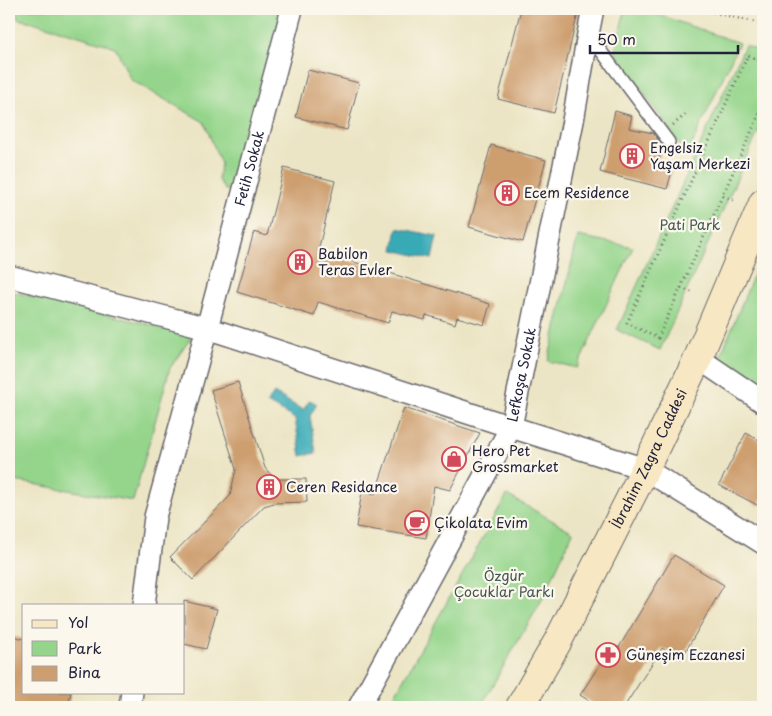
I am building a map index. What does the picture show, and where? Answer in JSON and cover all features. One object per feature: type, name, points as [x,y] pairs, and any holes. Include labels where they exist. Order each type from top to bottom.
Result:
[{"type":"main road","name":"İbrahim Zagra Caddesi","points":[[520,707],[558,641],[645,468],[698,358],[763,203]]},
{"type":"street","name":"Fetih Sokak","points":[[144,604],[155,517],[208,328],[292,9]]},
{"type":"street","name":"Lefkoşa Sokak","points":[[359,707],[511,427],[573,121],[593,9]]},
{"type":"street","points":[[9,276],[208,328],[511,427],[645,468],[763,543]]},
{"type":"street","points":[[698,358],[763,402]]},
{"type":"street","points":[[130,707],[132,694]]},
{"type":"lane","points":[[588,34],[669,142]]},
{"type":"path","points":[[699,9],[763,24]]},
{"type":"path","points":[[763,62],[748,55],[627,323],[658,338],[763,108]]},
{"type":"path","points":[[723,196],[736,201]]},
{"type":"path","points":[[681,288],[694,294]]},
{"type":"green space","points":[[15,9],[286,9],[235,190],[225,190],[218,179],[221,164],[204,122],[131,80],[115,47],[18,19]]},
{"type":"green space","points":[[625,9],[642,9],[739,43],[687,155],[615,52]]},
{"type":"green space","name":"Pati Park","points":[[745,45],[763,53],[763,121],[660,350],[617,330]]},
{"type":"green space","points":[[578,236],[633,247],[577,368],[548,361]]},
{"type":"green space","points":[[763,252],[763,389],[718,362]]},
{"type":"green space","points":[[9,291],[193,335],[170,368],[133,501],[9,480]]},
{"type":"green space","name":"Özgür Çocuklar Parkı","points":[[507,495],[573,532],[543,598],[480,707],[388,707]]},
{"type":"water","points":[[397,228],[437,236],[432,259],[393,250]]},
{"type":"water","points":[[274,393],[303,410],[310,400],[317,404],[310,416],[316,453],[301,456],[295,419],[267,403]]},
{"type":"building","points":[[521,9],[579,9],[554,113],[498,99]]},
{"type":"building","points":[[308,70],[359,83],[347,130],[296,117]]},
{"type":"building","name":"Engelsiz Yaşam Merkezi","points":[[615,111],[632,116],[629,128],[653,133],[662,145],[657,167],[672,171],[667,189],[600,172]]},
{"type":"building","name":"Ecem Residence","points":[[491,145],[546,160],[523,242],[469,227]]},
{"type":"building","name":"Babilon Teras Evler","points":[[284,168],[335,181],[318,251],[490,304],[484,325],[457,317],[455,324],[426,315],[425,320],[392,311],[388,323],[318,302],[314,316],[237,292],[254,232],[267,236]]},
{"type":"building","name":"Ceren Residance","points":[[238,382],[265,468],[275,479],[306,479],[307,502],[274,503],[264,506],[193,580],[170,557],[230,496],[236,469],[211,390]]},
{"type":"building","points":[[404,408],[480,433],[450,490],[434,486],[426,538],[356,527],[362,492],[375,494]]},
{"type":"building","points":[[746,433],[763,442],[763,497],[759,506],[719,485]]},
{"type":"building","points":[[674,555],[724,585],[681,659],[662,648],[624,707],[599,707],[580,695],[612,646],[618,649]]},
{"type":"building","points":[[184,601],[217,609],[206,649],[185,644]]},
{"type":"building","points":[[9,635],[22,638],[22,694],[71,694],[68,707],[9,707]]},
{"type":"place","name":"Engelsiz Yaşam Merkezi","points":[[632,156]]},
{"type":"place","name":"Ecem Residence","points":[[507,193]]},
{"type":"place","name":"Babilon Teras Evler","points":[[300,262]]},
{"type":"place","name":"Hero Pet Grossmarket","points":[[454,459]]},
{"type":"place","name":"Ceren Residance","points":[[269,487]]},
{"type":"place","name":"Çikolata Evim","points":[[417,523]]},
{"type":"place","name":"Güneşim Eczanesi","points":[[608,655]]}]
